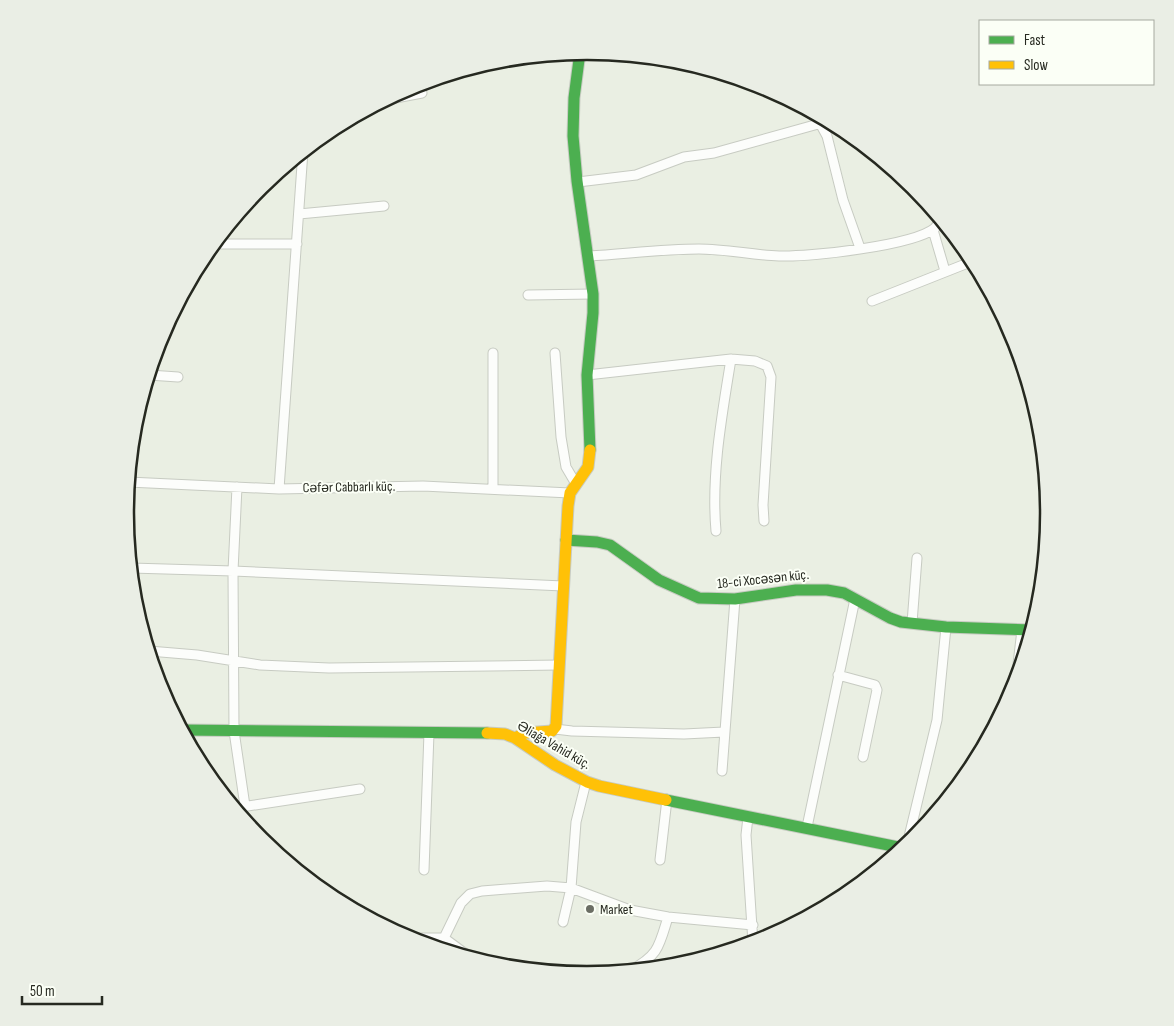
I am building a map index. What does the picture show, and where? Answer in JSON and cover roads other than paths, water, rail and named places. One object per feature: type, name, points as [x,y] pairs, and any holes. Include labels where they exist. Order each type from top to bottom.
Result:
[{"type":"street","points":[[573,488],[588,467],[590,454],[587,375],[593,314],[593,294],[578,182],[573,116],[579,60]]},
{"type":"street","points":[[412,95],[422,93]]},
{"type":"street","points":[[578,182],[636,175],[684,156],[714,153],[820,124]]},
{"type":"street","points":[[826,128],[843,200],[860,248]]},
{"type":"street","points":[[279,489],[302,161]]},
{"type":"street","points":[[299,214],[384,206]]},
{"type":"street","points":[[589,256],[698,249],[780,256],[810,255],[913,238],[933,230],[937,225]]},
{"type":"street","points":[[933,230],[945,272]]},
{"type":"street","points":[[223,244],[297,244]]},
{"type":"street","points":[[872,300],[966,264]]},
{"type":"street","points":[[528,295],[593,294]]},
{"type":"street","points":[[493,353],[493,489]]},
{"type":"street","points":[[555,354],[561,437],[566,466],[573,488],[566,540],[557,721],[555,729]]},
{"type":"street","points":[[587,375],[731,359],[755,361],[767,366],[771,377],[763,505],[764,521]]},
{"type":"street","points":[[716,532],[715,516],[719,437],[731,359]]},
{"type":"street","points":[[155,376],[178,378]]},
{"type":"street","name":"Cəfər Cabbarlı küç.","points":[[135,482],[279,489],[377,486],[493,489],[573,488]]},
{"type":"street","points":[[237,487],[233,571],[234,731],[245,806]]},
{"type":"street","name":"18-ci Xocəsən küç.","points":[[566,540],[597,542],[610,545],[659,580],[699,598],[735,599],[808,588],[844,593],[890,618],[912,623],[946,627],[1025,630]]},
{"type":"street","points":[[912,623],[918,558]]},
{"type":"street","points":[[138,568],[563,586]]},
{"type":"street","points":[[722,770],[735,599]]},
{"type":"street","points":[[807,827],[855,599]]},
{"type":"street","points":[[911,829],[939,713],[946,627]]},
{"type":"street","points":[[156,652],[260,664],[328,668],[559,665]]},
{"type":"street","points":[[838,675],[875,684],[877,690],[863,757]]},
{"type":"street","points":[[515,738],[525,733],[548,732],[555,729],[684,734],[724,732]]},
{"type":"street","name":"Əliağa Vahid küç.","points":[[190,730],[506,734],[586,782],[894,846]]},
{"type":"street","points":[[424,870],[429,733]]},
{"type":"street","points":[[563,922],[571,888],[576,822],[586,782]]},
{"type":"street","points":[[242,807],[360,789]]},
{"type":"street","points":[[660,860],[667,799]]},
{"type":"street","points":[[748,817],[746,835],[753,935]]},
{"type":"street","points":[[443,943],[461,902],[470,894],[482,891],[547,886],[571,888],[630,910],[668,918],[753,925]]},
{"type":"street","points":[[645,962],[658,950],[668,918]]},
{"type":"street","points":[[430,938],[444,938],[455,946]]},
{"type":"place","name":"Market","points":[[590,909]]}]
